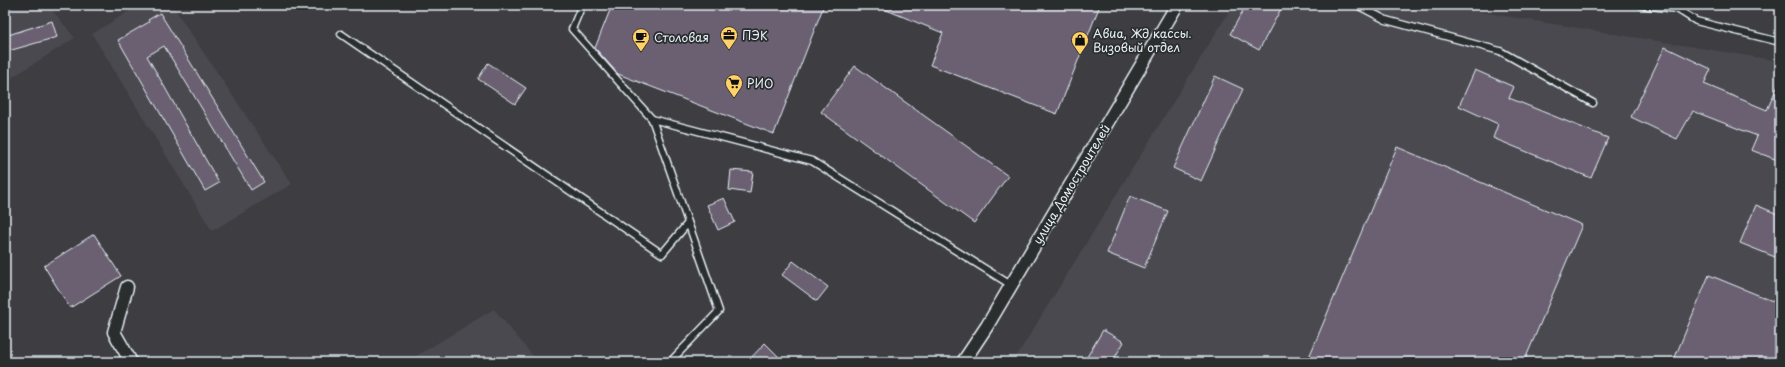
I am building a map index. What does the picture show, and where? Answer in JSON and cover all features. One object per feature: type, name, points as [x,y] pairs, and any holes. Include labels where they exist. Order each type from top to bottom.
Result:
[{"type":"street","name":"улица Домостроителей","points":[[963,362],[1011,285],[1177,5]]},
{"type":"street","points":[[127,287],[114,332],[131,362]]},
{"type":"lane","points":[[582,5],[572,29],[652,119],[719,310],[670,362]]},
{"type":"lane","points":[[1357,5],[1386,20],[1500,51],[1593,103]]},
{"type":"lane","points":[[1641,5],[1676,7],[1696,21],[1780,42]]},
{"type":"lane","points":[[341,34],[662,254],[688,223]]},
{"type":"lane","points":[[652,119],[812,161],[1011,285]]},
{"type":"shaded area","points":[[5,5],[48,5],[75,38],[5,82]]},
{"type":"shaded area","points":[[139,5],[172,5],[292,184],[212,231],[92,34]]},
{"type":"shaded area","points":[[1233,5],[1438,5],[1780,61],[1780,362],[1013,362]]},
{"type":"shaded area","points":[[494,309],[538,362],[406,362]]},
{"type":"building","name":"РИО","points":[[612,5],[824,5],[774,134],[618,74],[595,48]]},
{"type":"building","points":[[874,5],[1100,5],[1057,114],[930,65],[943,33]]},
{"type":"building","points":[[1246,5],[1283,5],[1259,50],[1230,34]]},
{"type":"building","points":[[160,13],[264,182],[251,190],[164,46],[147,56],[219,183],[205,191],[118,40],[149,22],[148,20]]},
{"type":"building","points":[[52,21],[57,37],[5,52],[5,36]]},
{"type":"building","points":[[1665,47],[1711,69],[1704,84],[1767,110],[1780,80],[1780,161],[1751,150],[1757,136],[1693,111],[1677,139],[1631,117]]},
{"type":"building","points":[[488,63],[526,88],[515,104],[478,79]]},
{"type":"building","points":[[855,66],[1008,176],[974,223],[821,112]]},
{"type":"building","points":[[1475,70],[1514,87],[1509,98],[1608,138],[1591,178],[1493,138],[1498,124],[1459,106]]},
{"type":"building","points":[[1215,76],[1243,89],[1201,181],[1173,168]]},
{"type":"building","points":[[1397,147],[1582,225],[1524,362],[1307,362]]},
{"type":"building","points":[[731,170],[753,172],[750,193],[729,190]]},
{"type":"building","points":[[1130,196],[1168,211],[1144,268],[1107,253]]},
{"type":"building","points":[[724,198],[735,222],[718,230],[707,205]]},
{"type":"building","points":[[1756,205],[1780,215],[1780,259],[1740,243]]},
{"type":"building","points":[[94,234],[121,276],[70,308],[44,266]]},
{"type":"building","points":[[793,261],[828,287],[817,301],[782,275]]},
{"type":"building","points":[[1709,275],[1780,304],[1780,362],[1673,362]]},
{"type":"building","points":[[1103,330],[1124,342],[1112,362],[1084,362]]},
{"type":"building","points":[[765,343],[784,362],[747,362]]},
{"type":"place","name":"ПЭК","points":[[729,50]]},
{"type":"place","name":"Столовая","points":[[641,52]]},
{"type":"place","name":"Авиа, Жд кассы. Визовый отдел","points":[[1080,55]]},
{"type":"place","name":"РИО","points":[[734,98]]}]
